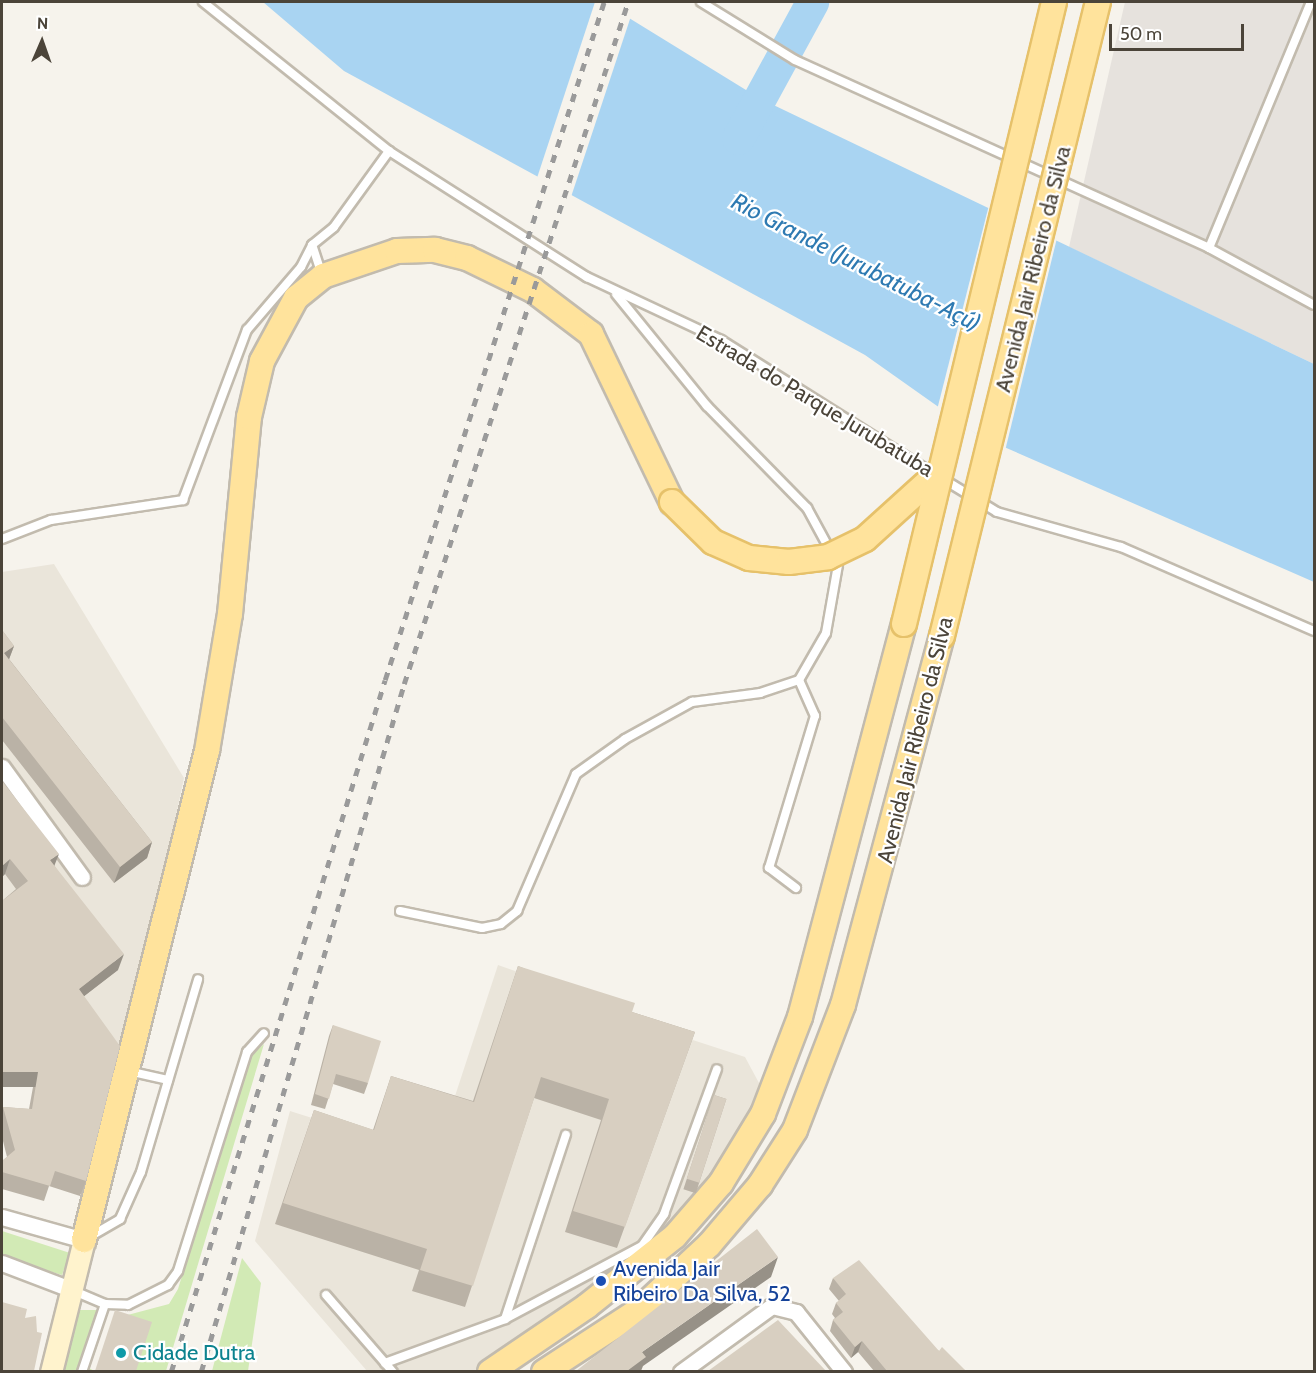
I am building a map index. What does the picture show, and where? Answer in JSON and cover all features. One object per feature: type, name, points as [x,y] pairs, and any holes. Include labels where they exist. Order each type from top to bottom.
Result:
[{"type":"main road","name":"Avenida Jair Ribeiro da Silva","points":[[490,1371],[655,1252],[721,1183],[762,1114],[788,1056],[904,624],[1054,2]]},
{"type":"main road","name":"Avenida Jair Ribeiro da Silva","points":[[544,1371],[639,1310],[727,1222],[760,1185],[795,1130],[824,1061],[877,886],[942,636],[1098,2]]},
{"type":"main road","points":[[84,1240],[207,751],[230,614],[247,428],[262,361],[296,298],[323,276],[365,257],[435,250],[467,258],[552,302],[591,334],[608,363],[672,502],[713,542],[748,558],[789,562],[828,557],[866,539],[940,471]]},
{"type":"main road","points":[[721,1183],[727,1222]]},
{"type":"street","points":[[2,767],[82,877]]},
{"type":"street","points":[[2,1217],[84,1240],[51,1371]]},
{"type":"street","points":[[2,1263],[70,1289]]},
{"type":"street","points":[[681,1371],[772,1306],[796,1312],[844,1371]]},
{"type":"lane","name":"Estrada do Parque Jurubatuba","points":[[203,2],[389,151],[614,290],[721,339],[997,512],[1121,547],[1314,631]]},
{"type":"lane","points":[[701,2],[795,60],[1209,248],[1314,305]]},
{"type":"lane","points":[[1209,248],[1311,2]]},
{"type":"lane","points":[[2,539],[51,520],[183,500],[247,330],[301,267],[312,245],[334,227],[389,151]]},
{"type":"lane","points":[[312,245],[323,276]]},
{"type":"lane","points":[[400,911],[482,928],[501,924],[518,912],[576,774],[625,739],[692,702],[760,693],[799,680],[826,633],[838,565],[807,508],[707,406],[614,290]]},
{"type":"lane","points":[[796,888],[770,868],[815,716],[799,680]]},
{"type":"lane","points":[[84,1240],[120,1219],[168,1080],[198,979]]},
{"type":"lane","points":[[70,1289],[105,1304],[142,1301],[178,1272],[247,1052],[264,1033]]},
{"type":"lane","points":[[386,1363],[506,1319],[642,1246],[664,1214],[717,1069]]},
{"type":"lane","points":[[127,1071],[168,1080]]},
{"type":"lane","points":[[506,1319],[566,1135]]},
{"type":"lane","points":[[326,1295],[393,1371]]},
{"type":"lane","points":[[82,1371],[105,1304]]},
{"type":"shaded area","points":[[1125,2],[1314,2],[1314,364],[1069,247]]},
{"type":"shaded area","points":[[54,564],[184,778],[122,1068],[2,906],[2,572]]},
{"type":"shaded area","points":[[498,965],[543,981],[539,990],[745,1057],[766,1096],[712,1185],[657,1244],[587,1294],[474,1371],[367,1371],[255,1241],[290,1111],[435,1157]]},
{"type":"green space","points":[[264,1044],[166,1371],[136,1371],[120,1317],[169,1304],[178,1289],[249,1057]]},
{"type":"green space","points":[[2,1231],[70,1253],[62,1275],[2,1257]]},
{"type":"green space","points":[[242,1258],[261,1283],[248,1371],[212,1371]]},
{"type":"green space","points":[[78,1310],[97,1310],[81,1363],[94,1371],[63,1372]]},
{"type":"water","name":"Rio Grande (Jurubatuba-Açú)","points":[[263,2],[603,2],[759,98],[1314,364],[1314,582],[981,437],[865,355],[344,71]]},
{"type":"pier","points":[[595,2],[608,2],[631,16],[570,200],[536,181]]},
{"type":"pier","points":[[989,205],[1057,238],[1005,451],[937,410]]},
{"type":"building","points":[[2,630],[14,646],[4,653],[152,842],[120,867],[2,717]]},
{"type":"building","points":[[2,781],[59,854],[50,860],[124,954],[79,989],[120,1046],[86,1181],[55,1171],[50,1186],[2,1172],[2,1161],[15,1150],[3,1107],[32,1109],[38,1072],[2,1072],[2,901],[28,881],[10,859],[2,866]]},
{"type":"building","points":[[518,966],[635,1003],[632,1012],[695,1032],[625,1227],[573,1211],[609,1099],[541,1077],[473,1286],[420,1270],[427,1249],[283,1203],[314,1110],[374,1130],[391,1076],[474,1102]]},
{"type":"building","points":[[333,1025],[381,1041],[368,1083],[336,1074],[329,1099],[315,1094]]},
{"type":"building","points":[[714,1095],[726,1099],[699,1183],[687,1179]]},
{"type":"building","points":[[757,1229],[778,1257],[642,1352],[646,1357],[627,1371],[576,1371]]},
{"type":"building","points":[[859,1260],[939,1351],[942,1347],[966,1371],[887,1371],[862,1341],[855,1347],[833,1320],[843,1312],[836,1303],[846,1294],[833,1278]]},
{"type":"building","points":[[2,1302],[27,1309],[25,1318],[36,1316],[37,1332],[42,1333],[34,1371],[2,1371]]},
{"type":"building","name":"Cidade Dutra","points":[[115,1310],[152,1322],[136,1371],[95,1371]]},
{"type":"building","points":[[778,1320],[826,1371],[708,1371]]},
{"type":"waterway","points":[[738,138],[812,2]]},
{"type":"railway","points":[[171,1372],[385,680],[604,2]]},
{"type":"railway","points":[[201,1372],[404,684],[628,2]]},
{"type":"place","name":"Avenida Jair Ribeiro Da Silva, 52","points":[[601,1281]]},
{"type":"place","name":"Cidade Dutra","points":[[121,1353]]}]
